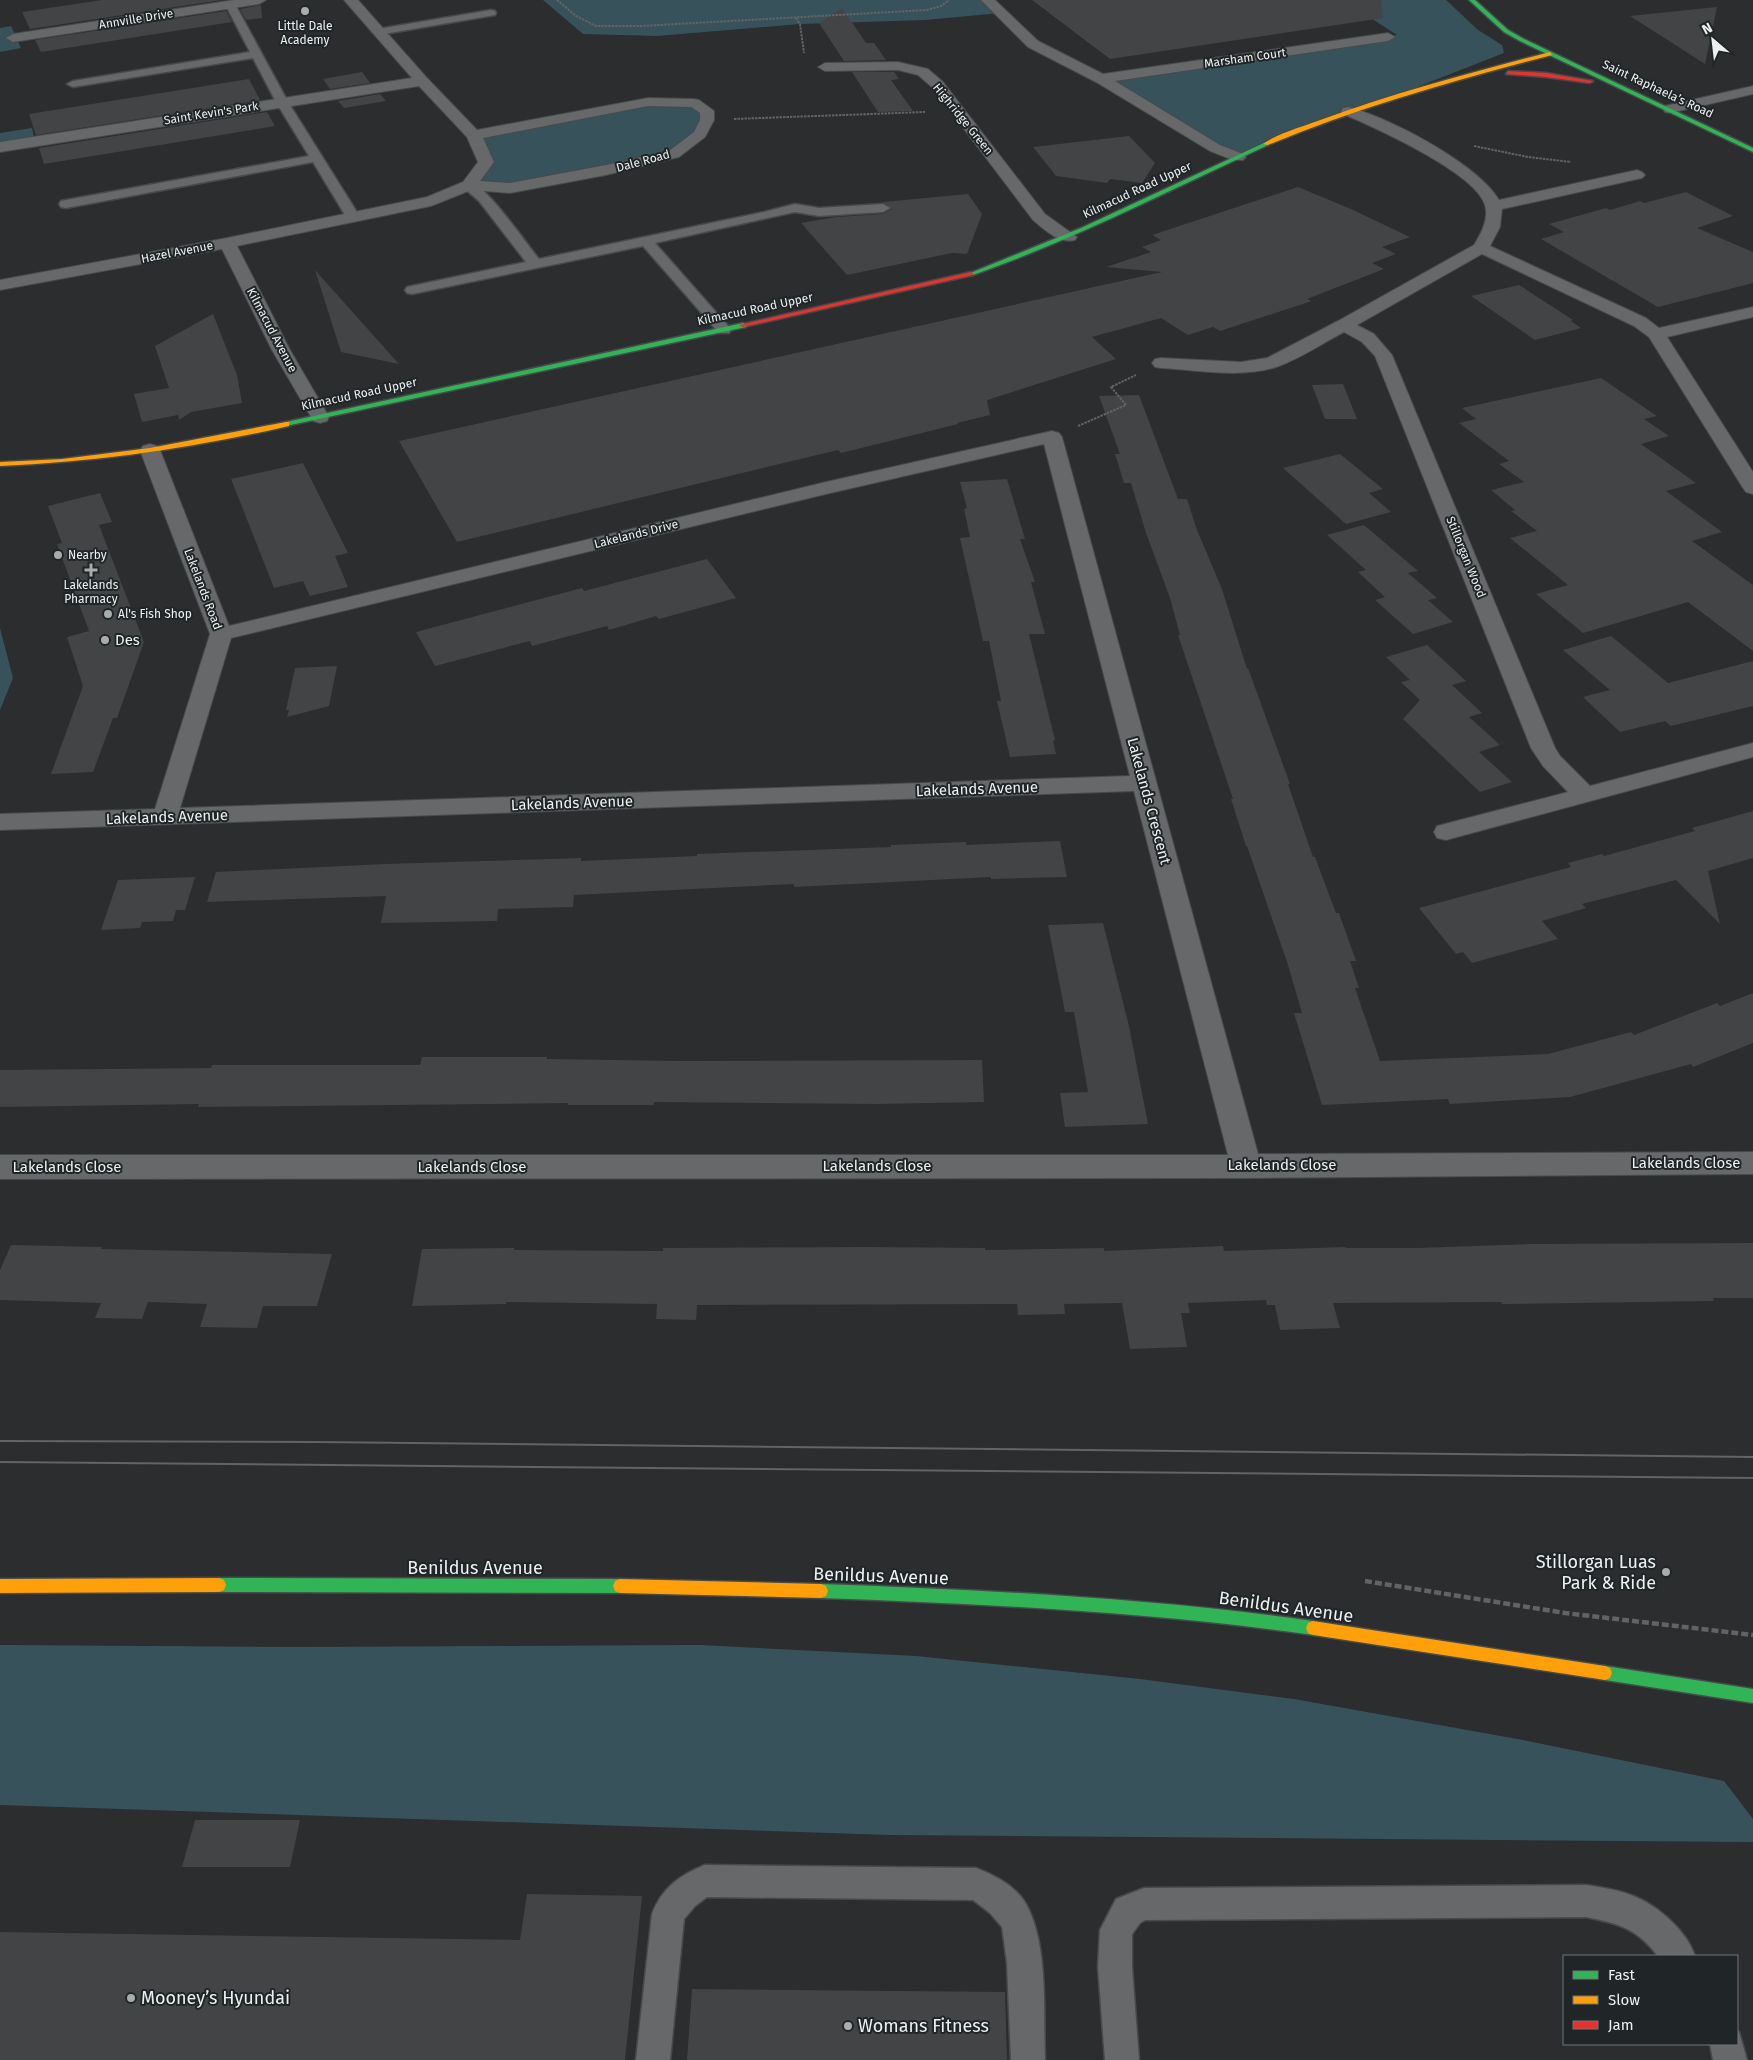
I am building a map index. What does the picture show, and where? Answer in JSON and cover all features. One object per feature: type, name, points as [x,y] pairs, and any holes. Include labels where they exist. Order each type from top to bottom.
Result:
[{"type":"street","name":"Annville Drive","points":[[13,38],[259,0]]},
{"type":"street","points":[[988,0],[1033,44],[1101,79],[1215,148],[1238,157]]},
{"type":"street","points":[[1472,0],[1506,30],[1550,54]]},
{"type":"street","points":[[355,1],[378,32],[474,135],[486,162],[469,185]]},
{"type":"street","name":"Marsham Court","points":[[1101,79],[1388,36]]},
{"type":"street","name":"Kilmacud Road Upper","points":[[0,464],[62,460],[150,450],[320,416],[957,279],[1000,266],[1069,238],[1292,132],[1348,111],[1550,54]]},
{"type":"street","name":"Saint Raphaela’s Road","points":[[1550,54],[1670,109],[1753,150]]},
{"type":"street","name":"Highridge Green","points":[[824,67],[898,66],[923,72],[938,84],[1040,216],[1056,231],[1069,238]]},
{"type":"street","name":"Kilmacud Road Upper","points":[[1484,72],[1546,75],[1617,84]]},
{"type":"street","name":"Saint Kevin's Park","points":[[0,147],[422,81]]},
{"type":"street","points":[[1670,109],[1753,90]]},
{"type":"street","points":[[474,135],[648,102],[694,103],[707,110],[706,120]]},
{"type":"street","points":[[1161,363],[1241,367],[1273,362],[1344,325],[1481,248],[1493,227],[1494,206],[1485,191],[1442,156],[1403,133],[1348,111]]},
{"type":"street","name":"Dale Road","points":[[353,217],[431,201],[469,185],[510,188],[606,170],[674,154],[700,134],[706,120]]},
{"type":"street","points":[[1494,206],[1637,175]]},
{"type":"street","name":"Hazel Avenue","points":[[0,285],[227,243],[353,217]]},
{"type":"street","name":"Kilmacud Avenue","points":[[227,243],[281,350],[320,416]]},
{"type":"street","points":[[1481,248],[1640,322],[1656,334],[1753,488]]},
{"type":"street","points":[[1656,334],[1753,312]]},
{"type":"street","name":"Stillorgan Wood","points":[[1344,325],[1368,338],[1384,355],[1543,748],[1551,761],[1585,795]]},
{"type":"street","name":"Lakelands Drive","points":[[221,634],[816,490],[1013,444],[1052,437]]},
{"type":"street","name":"Lakelands Crescent","points":[[1052,437],[1246,1166]]},
{"type":"street","name":"Lakelands Road","points":[[150,450],[221,634],[165,817]]},
{"type":"street","points":[[1446,832],[1753,750]]},
{"type":"street","name":"Lakelands Avenue","points":[[0,822],[1144,783]]},
{"type":"street","name":"Lakelands Close","points":[[0,1167],[1246,1166],[1753,1163]]},
{"type":"street","name":"Benildus Avenue","points":[[0,1586],[589,1585],[872,1592],[1159,1608],[1256,1619],[1753,1696]]},
{"type":"lane","points":[[230,4],[282,102],[353,217]]},
{"type":"lane","points":[[378,32],[491,13]]},
{"type":"lane","points":[[73,84],[256,54]]},
{"type":"lane","points":[[66,204],[316,158]]},
{"type":"lane","points":[[469,185],[484,198],[535,264]]},
{"type":"lane","points":[[795,208],[804,197]]},
{"type":"lane","points":[[412,290],[766,216],[795,208],[819,212],[883,208]]},
{"type":"lane","points":[[646,241],[724,330]]},
{"type":"lane","points":[[653,2060],[668,1914],[678,1897],[688,1889],[705,1881],[976,1884],[995,1894],[1015,1916],[1022,1946],[1028,2060]]},
{"type":"lane","points":[[1122,2060],[1115,1967],[1116,1930],[1128,1911],[1144,1904],[1586,1901],[1625,1909],[1656,1929],[1678,1955]]},
{"type":"lane","points":[[1727,2045],[1730,2060]]},
{"type":"path","points":[[557,0],[576,16],[596,26],[642,26],[927,10],[941,6],[949,0]]},
{"type":"path","points":[[796,18],[800,24]]},
{"type":"path","points":[[706,120],[958,110]]},
{"type":"path","points":[[1467,144],[1528,157],[1576,162]]},
{"type":"path","points":[[1052,437],[1126,405],[1111,387],[1161,363]]},
{"type":"path","points":[[1365,1580],[1565,1613],[1753,1635]]},
{"type":"shaded area","points":[[543,0],[987,0],[1001,13],[925,20],[800,24],[657,36],[583,34]]},
{"type":"shaded area","points":[[1379,0],[1446,0],[1478,30],[1502,45],[1504,53],[1238,157],[1101,79],[1397,35],[1349,4]]},
{"type":"shaded area","points":[[11,26],[21,48],[0,52],[0,28]]},
{"type":"shaded area","points":[[648,103],[694,103],[706,120],[673,154],[510,188],[469,185],[486,162],[474,135]]},
{"type":"shaded area","points":[[32,128],[35,142],[0,147],[0,133]]},
{"type":"shaded area","points":[[0,628],[13,678],[0,710]]},
{"type":"shaded area","points":[[0,1645],[292,1647],[700,1645],[916,1656],[1140,1679],[1294,1699],[1523,1740],[1724,1781],[1753,1819],[1753,1842],[891,1835],[0,1805]]},
{"type":"building","points":[[102,0],[222,0],[30,29],[22,12]]},
{"type":"building","points":[[1032,0],[1381,0],[1383,18],[1110,59]]},
{"type":"building","points":[[261,5],[262,18],[246,20],[240,9]]},
{"type":"building","points":[[1717,7],[1705,64],[1630,16]]},
{"type":"building","points":[[842,8],[866,43],[874,43],[886,60],[844,61],[819,23]]},
{"type":"building","points":[[226,11],[232,22],[41,52],[35,40]]},
{"type":"building","points":[[362,72],[370,83],[330,89],[323,79]]},
{"type":"building","points":[[852,72],[894,72],[899,79],[891,80],[913,111],[878,112]]},
{"type":"building","points":[[249,79],[260,100],[36,135],[29,114]]},
{"type":"building","points":[[380,94],[386,101],[344,108],[338,101]]},
{"type":"building","points":[[267,112],[275,126],[44,164],[39,148]]},
{"type":"building","points":[[1129,136],[1155,163],[1142,183],[1110,179],[1107,183],[1056,176],[1033,147]]},
{"type":"building","points":[[1298,187],[1351,209],[1410,237],[1382,247],[1396,254],[1372,263],[1384,269],[1307,299],[1312,301],[1220,331],[1213,327],[1188,335],[1161,318],[1092,337],[1116,359],[987,400],[990,415],[841,453],[838,450],[457,542],[399,441],[1162,272],[1106,267],[1151,252],[1142,247],[1161,240],[1152,235]]},
{"type":"building","points":[[1686,192],[1733,216],[1697,228],[1753,252],[1753,283],[1658,307],[1541,239],[1564,232],[1549,224],[1606,208],[1610,210],[1640,201],[1644,203]]},
{"type":"building","points":[[968,194],[982,214],[967,254],[952,253],[847,275],[801,223],[836,217],[883,214],[892,209],[883,202]]},
{"type":"building","points":[[315,270],[399,364],[341,352]]},
{"type":"building","points":[[1519,285],[1573,320],[1571,321],[1581,328],[1535,340],[1471,296]]},
{"type":"building","points":[[213,314],[237,375],[242,403],[191,412],[179,420],[178,415],[142,422],[134,394],[169,388],[155,346]]},
{"type":"building","points":[[1601,378],[1657,416],[1644,419],[1669,436],[1641,444],[1696,483],[1666,491],[1722,532],[1692,541],[1753,585],[1753,651],[1688,602],[1583,633],[1536,594],[1568,585],[1510,538],[1537,531],[1511,511],[1515,510],[1491,490],[1524,482],[1499,464],[1509,461],[1459,423],[1476,419],[1462,408]]},
{"type":"building","points":[[1343,384],[1357,419],[1325,419],[1312,385]]},
{"type":"building","points":[[1139,395],[1178,499],[1187,499],[1197,530],[1222,589],[1247,669],[1290,784],[1288,784],[1313,857],[1315,857],[1336,913],[1339,913],[1356,961],[1350,961],[1359,988],[1355,988],[1380,1061],[1548,1054],[1631,1032],[1634,1035],[1717,1003],[1720,1006],[1753,993],[1753,1043],[1693,1067],[1691,1064],[1570,1097],[1450,1104],[1448,1099],[1322,1105],[1294,1013],[1302,1013],[1288,965],[1246,846],[1231,799],[1233,799],[1178,635],[1180,635],[1170,598],[1146,533],[1131,483],[1124,483],[1115,454],[1120,454],[1099,396]]},
{"type":"building","points":[[1340,454],[1383,489],[1369,493],[1391,512],[1346,524],[1283,468]]},
{"type":"building","points":[[303,463],[348,553],[335,556],[348,587],[310,596],[303,581],[274,588],[231,479]]},
{"type":"building","points":[[1007,479],[1025,539],[1020,539],[1035,582],[1031,582],[1045,634],[1029,634],[1055,740],[1053,741],[1056,754],[1010,757],[997,701],[1001,701],[989,641],[983,641],[960,538],[970,537],[964,509],[967,508],[960,482]]},
{"type":"building","points":[[100,493],[112,522],[99,525],[144,642],[117,718],[113,718],[93,772],[51,774],[83,686],[67,637],[89,631],[57,544],[62,543],[48,506]]},
{"type":"building","points":[[1364,525],[1418,571],[1408,573],[1437,598],[1428,600],[1453,622],[1413,634],[1375,600],[1385,597],[1358,572],[1366,570],[1327,535]]},
{"type":"building","points":[[707,559],[736,598],[659,619],[656,616],[609,630],[607,626],[532,646],[530,641],[435,666],[416,632],[582,588],[584,591]]},
{"type":"building","points":[[1611,636],[1668,683],[1753,661],[1753,706],[1671,726],[1665,721],[1620,732],[1583,697],[1610,690],[1563,650]]},
{"type":"building","points":[[1427,645],[1466,681],[1452,685],[1482,713],[1469,717],[1500,745],[1479,752],[1512,782],[1480,792],[1403,719],[1420,700],[1401,682],[1410,680],[1386,657]]},
{"type":"building","points":[[337,666],[329,706],[287,717],[289,710],[286,710],[295,668]]},
{"type":"building","points":[[1753,811],[1753,858],[1708,871],[1720,924],[1676,880],[1582,904],[1586,908],[1542,921],[1558,939],[1472,963],[1463,952],[1456,954],[1419,908],[1571,867],[1568,863],[1602,854],[1604,856],[1695,831],[1692,828]]},
{"type":"building","points":[[1060,841],[1067,877],[991,879],[991,877],[794,887],[794,884],[574,895],[573,907],[498,909],[497,921],[381,923],[386,896],[207,902],[216,872],[385,864],[581,858],[581,861],[966,842],[966,845]]},
{"type":"building","points":[[195,877],[185,910],[176,910],[173,921],[142,922],[140,928],[101,930],[118,880]]},
{"type":"building","points":[[1103,923],[1129,1026],[1148,1124],[1065,1127],[1060,1093],[1088,1092],[1074,1012],[1065,1012],[1048,925]]},
{"type":"building","points":[[422,1057],[547,1057],[547,1059],[683,1061],[982,1060],[984,1102],[876,1104],[654,1102],[654,1105],[568,1105],[568,1103],[198,1107],[199,1104],[0,1107],[0,1070],[211,1068],[212,1065],[420,1065]]},
{"type":"building","points":[[1753,1243],[1753,1298],[1713,1298],[1714,1301],[1502,1304],[1501,1302],[1333,1303],[1340,1328],[1280,1330],[1275,1305],[1267,1305],[1266,1300],[1188,1303],[1190,1313],[1181,1313],[1187,1347],[1130,1349],[1122,1303],[1064,1304],[1065,1314],[1018,1315],[1017,1304],[697,1305],[696,1320],[656,1319],[657,1304],[506,1302],[506,1304],[412,1306],[422,1249],[514,1248],[514,1250],[663,1251],[663,1248],[867,1247],[985,1248],[985,1250],[1104,1248],[1104,1251],[1223,1246],[1224,1251],[1530,1244]]},
{"type":"building","points":[[11,1245],[332,1254],[317,1306],[263,1306],[257,1328],[200,1327],[207,1304],[148,1302],[142,1319],[95,1318],[101,1303],[0,1300],[0,1270]]},
{"type":"building","points":[[195,1820],[300,1820],[290,1867],[182,1867]]},
{"type":"building","points":[[527,1894],[642,1896],[625,2060],[0,2060],[0,1932],[520,1940]]},
{"type":"building","name":"Womans Fitness","points":[[692,1989],[1005,1992],[1007,2060],[687,2060]]},
{"type":"tram line","points":[[0,1441],[316,1442],[1753,1457]]},
{"type":"tram line","points":[[0,1462],[1753,1478]]},
{"type":"traffic: fast","points":[[1472,0],[1506,31],[1522,40],[1753,150]]},
{"type":"traffic: fast","points":[[971,274],[1084,229],[1266,144]]},
{"type":"traffic: fast","points":[[286,424],[743,325]]},
{"type":"traffic: fast","points":[[219,1585],[620,1586]]},
{"type":"traffic: fast","points":[[821,1591],[1067,1602],[1252,1619],[1313,1628]]},
{"type":"traffic: fast","points":[[1605,1673],[1753,1696]]},
{"type":"traffic: slow","points":[[1266,144],[1371,105],[1442,83],[1550,54]]},
{"type":"traffic: slow","points":[[0,464],[62,461],[150,450],[286,424]]},
{"type":"traffic: slow","points":[[0,1586],[219,1585]]},
{"type":"traffic: slow","points":[[620,1586],[821,1591]]},
{"type":"traffic: slow","points":[[1313,1628],[1605,1673]]},
{"type":"traffic: jam","points":[[1508,73],[1546,75],[1590,81]]},
{"type":"traffic: jam","points":[[743,325],[971,274]]},
{"type":"place","name":"Little Dale Academy","points":[[305,11]]},
{"type":"place","name":"Nearby","points":[[58,555]]},
{"type":"place","name":"Lakelands Pharmacy","points":[[91,570]]},
{"type":"place","name":"Al's Fish Shop","points":[[108,614]]},
{"type":"place","name":"Des","points":[[105,640]]},
{"type":"place","name":"Stillorgan Luas Park & Ride","points":[[1666,1572]]},
{"type":"place","name":"Mooney’s Hyundai","points":[[131,1998]]},
{"type":"place","name":"Womans Fitness","points":[[848,2026]]}]
